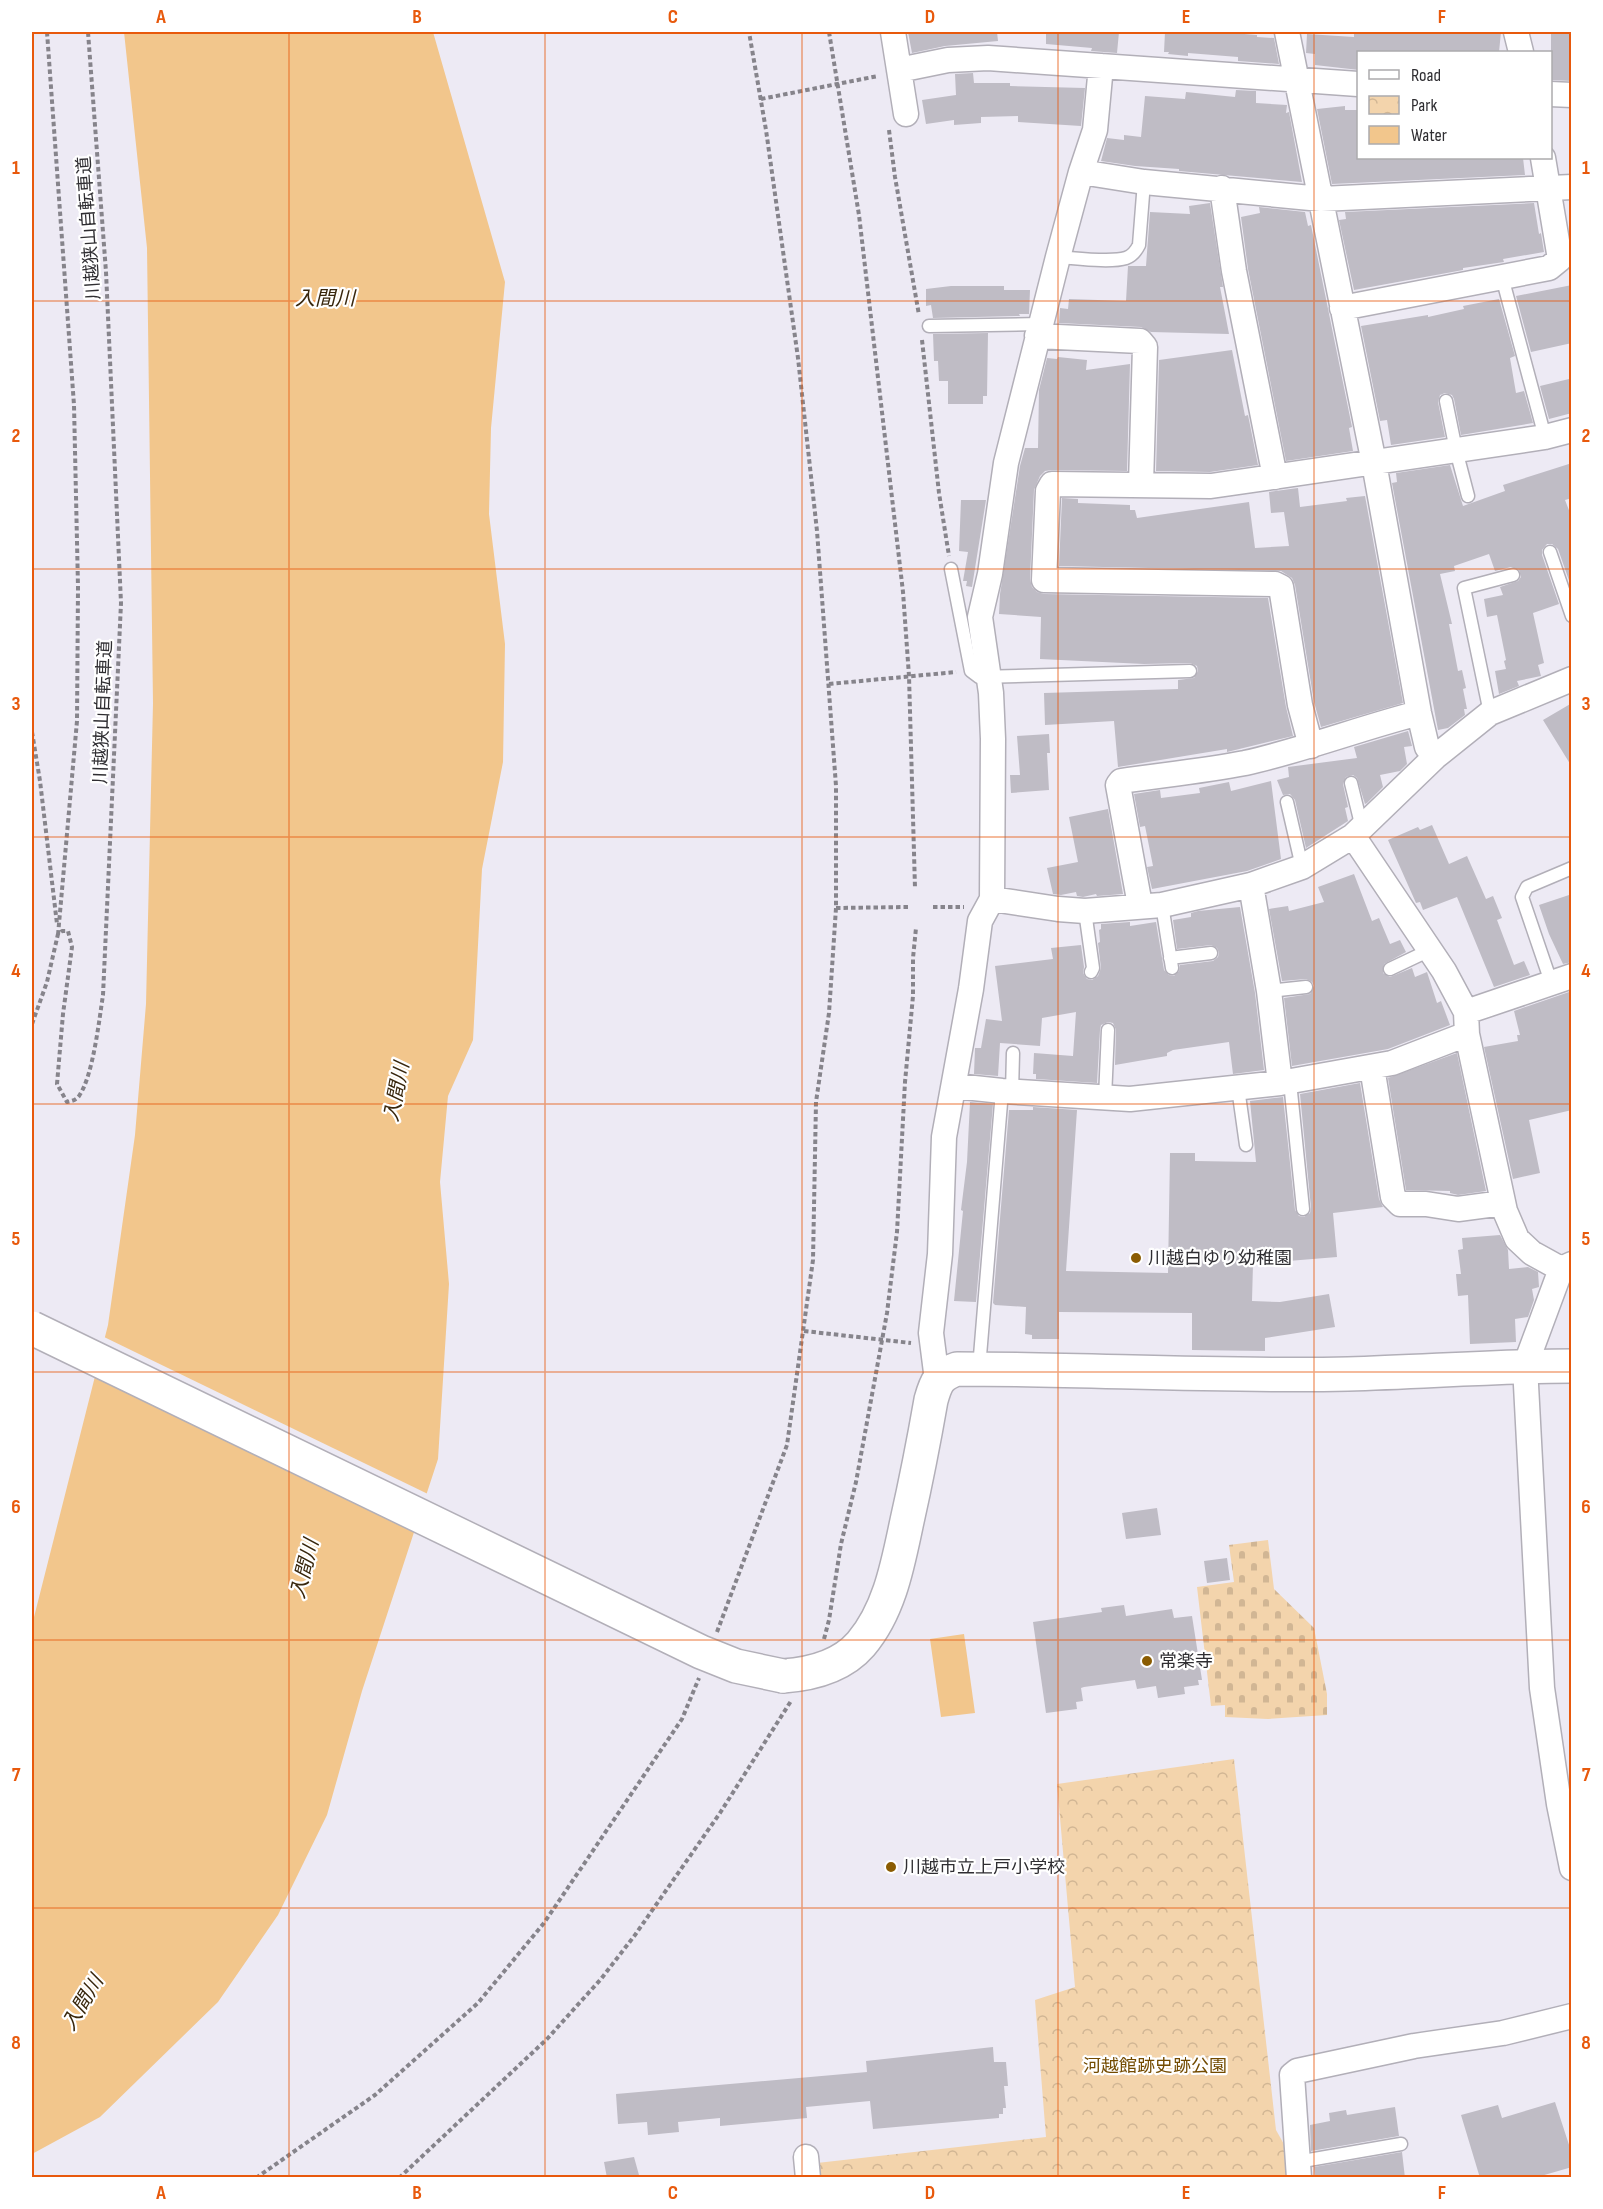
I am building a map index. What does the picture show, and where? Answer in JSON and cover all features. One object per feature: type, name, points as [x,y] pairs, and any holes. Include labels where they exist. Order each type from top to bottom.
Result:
[{"type":"street","points":[[893,32],[893,72],[897,117]]},
{"type":"street","points":[[1287,32],[1374,463],[1419,713],[1427,747],[1435,757]]},
{"type":"street","points":[[1516,32],[1521,51]]},
{"type":"street","points":[[893,72],[948,60],[988,58],[1357,84]]},
{"type":"street","points":[[32,1328],[701,1652],[787,1688],[810,1673],[843,1659],[861,1644],[881,1612],[890,1592],[937,1380],[931,1333],[940,1254],[944,1137],[955,1086],[980,921],[992,899],[993,739],[980,617],[990,574],[1006,463],[1058,257],[1095,130],[1101,66]]},
{"type":"street","points":[[1552,94],[1572,95]]},
{"type":"street","points":[[1342,308],[1549,268],[1560,259],[1560,187],[1544,159]]},
{"type":"street","points":[[1081,172],[1144,182],[1321,199],[1560,187]]},
{"type":"street","points":[[1222,188],[1234,271],[1275,477]]},
{"type":"street","points":[[1039,330],[1140,340],[1145,347],[1141,484]]},
{"type":"street","points":[[1311,746],[1300,705],[1281,587],[1275,584],[1044,580],[1048,491],[1052,484],[1211,486],[1545,437],[1572,430]]},
{"type":"street","points":[[992,899],[1058,909],[1085,910],[1151,905],[1251,885],[1302,867],[1358,832],[1435,757],[1490,713],[1572,679]]},
{"type":"street","points":[[1151,905],[1118,785],[1121,781],[1244,763],[1311,746],[1372,725],[1419,713]]},
{"type":"street","points":[[1358,832],[1444,971],[1466,1023],[1503,1203],[1517,1239],[1532,1253],[1566,1266],[1525,1366],[1542,1688],[1559,1804],[1572,1868]]},
{"type":"street","points":[[1251,885],[1285,1083]]},
{"type":"street","points":[[955,1086],[1130,1099],[1285,1083],[1407,1058],[1466,1023],[1561,979]]},
{"type":"street","points":[[1372,1067],[1393,1197],[1400,1204],[1426,1204],[1458,1209],[1503,1203]]},
{"type":"street","points":[[937,1380],[944,1373],[957,1369],[1118,1373],[1348,1374],[1572,1366]]},
{"type":"street","points":[[1298,2170],[1292,2075],[1297,2071],[1414,2046],[1503,2033],[1572,2016]]},
{"type":"lane","points":[[1058,257],[1117,259],[1128,258],[1136,252],[1139,245],[1144,182]]},
{"type":"lane","points":[[1502,277],[1545,437]]},
{"type":"lane","points":[[923,327],[1039,330]]},
{"type":"lane","points":[[1446,401],[1468,496]]},
{"type":"lane","points":[[1550,552],[1572,616]]},
{"type":"lane","points":[[951,570],[971,671],[979,677],[1190,671]]},
{"type":"lane","points":[[1490,713],[1464,588],[1513,574]]},
{"type":"lane","points":[[1351,783],[1358,832]]},
{"type":"lane","points":[[1287,802],[1302,867]]},
{"type":"lane","points":[[1561,979],[1522,897],[1527,887],[1572,868]]},
{"type":"lane","points":[[1151,905],[1171,963],[1211,952]]},
{"type":"lane","points":[[1085,910],[1094,968],[1091,972]]},
{"type":"lane","points":[[1390,969],[1430,950]]},
{"type":"lane","points":[[1269,991],[1306,987]]},
{"type":"lane","points":[[1105,1098],[1108,1030]]},
{"type":"lane","points":[[979,1369],[1007,1091],[1013,1053]]},
{"type":"lane","points":[[1285,1083],[1303,1209]]},
{"type":"lane","points":[[1239,1088],[1246,1144]]},
{"type":"lane","points":[[1298,2170],[1401,2144]]},
{"type":"path","points":[[32,1025],[47,982],[58,934],[77,721],[77,491],[73,393],[47,32]]},
{"type":"path","name":"川越狭山自転車道","points":[[58,934],[68,931],[72,947],[57,1084],[67,1102],[78,1098],[87,1078],[103,995],[121,603],[106,272],[88,32]]},
{"type":"path","points":[[715,1638],[787,1445],[813,1260],[816,1102],[829,1013],[836,908],[836,786],[817,531],[798,358],[761,99],[749,32]]},
{"type":"path","points":[[829,32],[859,215],[903,592],[909,676],[915,888]]},
{"type":"path","points":[[761,99],[893,72]]},
{"type":"path","points":[[897,117],[895,177],[923,327],[936,472],[951,570]]},
{"type":"path","points":[[829,684],[950,673]]},
{"type":"path","points":[[32,732],[58,934]]},
{"type":"path","points":[[836,908],[908,907]]},
{"type":"path","points":[[933,907],[968,907]]},
{"type":"path","points":[[821,1647],[829,1620],[841,1544],[856,1482],[897,1232],[916,928]]},
{"type":"path","points":[[804,1331],[915,1344]]},
{"type":"path","points":[[256,2178],[375,2095],[478,2003],[544,1923],[669,1739],[682,1719],[703,1668]]},
{"type":"path","points":[[399,2178],[547,2039],[601,1978],[720,1813],[787,1688]]},
{"type":"green space","points":[[1268,1540],[1274,1589],[1314,1628],[1327,1694],[1327,1715],[1268,1719],[1225,1717],[1225,1705],[1211,1706],[1197,1587],[1234,1582],[1229,1545]]},
{"type":"green space","name":"河越館跡史跡公園","points":[[1234,1759],[1276,2130],[1285,2146],[1291,2177],[818,2178],[817,2163],[1046,2137],[1035,2000],[1075,1987],[1057,1784]]},
{"type":"water","name":"入間川","points":[[124,32],[433,32],[505,282],[491,428],[489,514],[505,644],[503,762],[482,869],[473,1040],[448,1096],[440,1182],[449,1284],[438,1459],[362,1691],[327,1815],[278,1915],[218,2002],[100,2117],[32,2154],[32,1625],[108,1325],[135,1135],[146,1004],[153,703],[147,248]]},
{"type":"water","points":[[964,1634],[975,1713],[941,1717],[930,1639]]},
{"type":"pier","points":[[102,1336],[430,1495],[418,1530],[93,1372]]},
{"type":"building","points":[[908,32],[997,32],[998,41],[945,46],[912,53]]},
{"type":"building","points":[[1046,32],[1119,32],[1117,53],[1091,51],[1092,48],[1046,44]]},
{"type":"building","points":[[1165,32],[1232,32],[1274,38],[1279,64],[1238,61],[1238,57],[1188,53],[1188,56],[1168,54],[1169,52],[1164,52]]},
{"type":"building","points":[[1354,32],[1501,32],[1499,51],[1357,51],[1357,70],[1315,65],[1315,54],[1306,53],[1307,34],[1354,37]]},
{"type":"building","points":[[1551,32],[1572,32],[1572,81],[1552,80]]},
{"type":"building","points":[[973,73],[974,83],[1085,88],[1081,126],[1018,122],[1018,116],[981,117],[981,123],[954,125],[954,120],[926,124],[922,100],[956,95],[955,74]]},
{"type":"building","points":[[1236,90],[1256,91],[1256,103],[1287,105],[1286,113],[1289,112],[1302,182],[1179,171],[1179,169],[1101,161],[1107,138],[1124,140],[1124,135],[1141,137],[1145,96],[1185,99],[1186,92],[1235,97]]},
{"type":"building","points":[[1345,106],[1345,110],[1357,110],[1357,159],[1523,159],[1525,175],[1332,184],[1317,109]]},
{"type":"building","points":[[1210,203],[1223,287],[1220,287],[1229,334],[1151,332],[1141,327],[1059,323],[1060,308],[1068,309],[1069,299],[1126,301],[1128,266],[1146,266],[1150,212],[1190,214],[1189,206]]},
{"type":"building","points":[[1534,203],[1544,252],[1503,259],[1504,262],[1354,290],[1339,220],[1346,219],[1345,212]]},
{"type":"building","points":[[1259,207],[1305,212],[1308,226],[1311,225],[1352,427],[1349,428],[1353,451],[1286,461],[1248,269],[1241,217],[1260,213]]},
{"type":"building","points":[[1572,285],[1572,343],[1531,352],[1516,296]]},
{"type":"building","points":[[951,286],[1004,286],[1004,290],[1030,290],[1029,314],[933,318],[931,305],[926,306],[926,289]]},
{"type":"building","points":[[1499,299],[1515,356],[1510,358],[1516,393],[1524,391],[1533,423],[1461,435],[1454,399],[1452,395],[1445,393],[1440,395],[1438,402],[1445,437],[1391,445],[1387,420],[1380,421],[1361,326],[1428,315],[1428,317],[1464,309],[1463,306]]},
{"type":"building","points":[[988,333],[987,396],[983,396],[983,404],[948,404],[948,381],[939,381],[938,361],[934,361],[933,334]]},
{"type":"building","points":[[1232,350],[1245,416],[1248,415],[1258,465],[1210,472],[1156,471],[1159,360]]},
{"type":"building","points":[[1058,357],[1087,360],[1086,370],[1130,364],[1127,471],[1052,470],[1045,471],[1040,476],[1034,490],[1030,579],[1032,587],[1044,594],[1268,598],[1293,736],[1227,752],[1227,749],[1118,767],[1114,721],[1045,725],[1044,693],[1178,689],[1178,680],[1194,678],[1198,671],[1197,666],[1190,663],[1144,664],[1040,659],[1041,617],[999,614],[1000,594],[1020,466],[1025,448],[1038,448],[1039,390],[1047,358],[1057,359]]},
{"type":"building","points":[[1569,379],[1572,389],[1572,413],[1549,419],[1540,386]]},
{"type":"building","points":[[1572,463],[1572,498],[1565,500],[1572,518],[1572,589],[1558,549],[1552,544],[1547,544],[1542,550],[1542,555],[1559,604],[1533,613],[1544,663],[1538,665],[1541,676],[1517,681],[1519,686],[1499,694],[1495,671],[1506,669],[1504,661],[1506,660],[1497,615],[1487,617],[1484,599],[1503,595],[1500,587],[1518,581],[1521,577],[1519,570],[1511,567],[1495,571],[1489,554],[1454,566],[1455,571],[1440,574],[1452,624],[1449,624],[1458,671],[1462,670],[1466,688],[1463,689],[1467,709],[1464,709],[1465,715],[1448,728],[1438,730],[1392,483],[1397,482],[1396,473],[1450,465],[1463,506],[1505,491],[1503,485]]},
{"type":"building","points":[[1298,488],[1300,507],[1347,501],[1346,498],[1365,496],[1403,703],[1321,727],[1314,702],[1295,585],[1292,578],[1281,571],[1059,566],[1062,498],[1078,499],[1078,503],[1130,505],[1130,510],[1135,510],[1137,518],[1249,502],[1255,548],[1289,546],[1284,512],[1271,513],[1269,492]]},
{"type":"building","points":[[961,500],[986,500],[972,587],[966,586],[967,581],[963,581],[968,552],[959,551]]},
{"type":"building","points":[[1572,703],[1572,767],[1543,720]]},
{"type":"building","points":[[1408,731],[1412,746],[1404,747],[1407,764],[1400,771],[1380,775],[1383,787],[1365,804],[1357,778],[1353,775],[1346,777],[1343,784],[1348,807],[1345,808],[1348,821],[1306,848],[1295,800],[1290,794],[1283,795],[1277,780],[1289,777],[1288,767],[1357,758],[1354,747]]},
{"type":"building","points":[[1049,734],[1050,753],[1047,753],[1049,790],[1011,793],[1010,775],[1020,775],[1017,736]]},
{"type":"building","points":[[1271,781],[1281,859],[1247,871],[1152,889],[1147,867],[1153,866],[1145,826],[1140,827],[1134,794],[1160,790],[1161,798],[1200,793],[1199,788],[1229,782],[1231,791]]},
{"type":"building","points":[[1108,809],[1123,894],[1097,896],[1096,894],[1083,897],[1077,896],[1076,892],[1053,894],[1047,868],[1078,862],[1069,817]]},
{"type":"building","points":[[1432,825],[1449,864],[1467,856],[1486,899],[1493,896],[1502,918],[1497,920],[1514,965],[1524,961],[1530,975],[1494,987],[1457,897],[1423,910],[1420,902],[1416,903],[1388,840],[1418,827],[1420,830]]},
{"type":"building","points":[[1354,874],[1372,921],[1379,918],[1390,944],[1400,940],[1406,952],[1384,964],[1383,973],[1390,977],[1412,968],[1415,977],[1427,972],[1437,1003],[1441,1001],[1450,1025],[1388,1049],[1292,1066],[1284,998],[1310,994],[1314,986],[1306,979],[1282,981],[1269,909],[1288,906],[1289,911],[1324,902],[1318,887]]},
{"type":"building","points":[[1572,894],[1572,962],[1563,964],[1539,905]]},
{"type":"building","points":[[1240,907],[1255,993],[1264,1070],[1233,1074],[1229,1042],[1173,1050],[1167,1053],[1167,1056],[1115,1065],[1116,1030],[1113,1023],[1108,1022],[1101,1025],[1100,1030],[1097,1083],[1036,1079],[1036,1074],[1033,1074],[1034,1053],[1073,1056],[1076,1012],[1042,1018],[1040,1046],[1000,1043],[998,1076],[974,1074],[975,1048],[981,1048],[986,1019],[1002,1021],[995,966],[1053,959],[1051,948],[1081,945],[1083,973],[1087,979],[1092,980],[1098,976],[1101,968],[1098,943],[1100,942],[1101,924],[1130,922],[1130,926],[1156,922],[1164,970],[1174,976],[1179,971],[1180,965],[1213,961],[1219,953],[1217,948],[1211,945],[1177,949],[1173,920],[1191,917],[1191,913],[1198,911]]},
{"type":"building","points":[[1572,991],[1572,1110],[1529,1120],[1540,1173],[1513,1179],[1484,1047],[1518,1041],[1517,1035],[1520,1035],[1514,1011]]},
{"type":"building","points":[[1457,1053],[1486,1191],[1458,1195],[1450,1191],[1406,1190],[1388,1078]]},
{"type":"building","points":[[1360,1083],[1379,1199],[1383,1207],[1333,1213],[1337,1257],[1253,1264],[1252,1301],[1280,1302],[1329,1294],[1335,1327],[1265,1338],[1265,1351],[1192,1350],[1192,1313],[1059,1312],[1059,1339],[1032,1339],[1032,1335],[1025,1334],[1026,1307],[993,1303],[1009,1110],[1033,1110],[1033,1107],[1077,1110],[1066,1271],[1168,1273],[1170,1153],[1195,1153],[1195,1161],[1256,1162],[1250,1101],[1283,1097],[1295,1210],[1299,1216],[1304,1217],[1310,1213],[1311,1208],[1300,1094]]},
{"type":"building","points":[[970,1102],[993,1104],[976,1302],[954,1301],[967,1162]]},
{"type":"building","points":[[1500,1235],[1508,1250],[1509,1269],[1528,1267],[1538,1272],[1539,1287],[1532,1289],[1534,1300],[1528,1317],[1515,1319],[1516,1342],[1470,1344],[1468,1295],[1458,1296],[1456,1274],[1461,1274],[1458,1250],[1463,1249],[1462,1238]]},
{"type":"building","points":[[1157,1508],[1161,1535],[1126,1539],[1122,1513]]},
{"type":"building","points":[[1227,1558],[1230,1580],[1207,1583],[1204,1561]]},
{"type":"building","name":"常楽寺","points":[[1124,1605],[1126,1616],[1172,1609],[1174,1618],[1192,1616],[1202,1680],[1198,1680],[1199,1685],[1184,1687],[1185,1694],[1158,1698],[1156,1686],[1137,1689],[1135,1680],[1084,1687],[1081,1688],[1083,1701],[1076,1702],[1077,1709],[1046,1713],[1033,1622],[1102,1612],[1101,1608]]},
{"type":"building","points":[[993,2047],[994,2062],[1006,2062],[1008,2086],[1004,2086],[1006,2108],[1003,2108],[1003,2114],[999,2114],[999,2118],[873,2129],[870,2101],[806,2107],[807,2118],[720,2126],[720,2118],[678,2122],[679,2132],[648,2135],[647,2122],[618,2124],[616,2094],[867,2072],[866,2061]]},
{"type":"building","points":[[1555,2102],[1572,2154],[1572,2167],[1534,2178],[1480,2178],[1461,2115],[1498,2105],[1502,2118]]},
{"type":"building","points":[[1395,2107],[1399,2136],[1311,2151],[1310,2125],[1330,2121],[1329,2113],[1346,2110],[1347,2115]]},
{"type":"building","points":[[1402,2152],[1405,2178],[1315,2178],[1314,2167]]},
{"type":"building","points":[[634,2157],[639,2175],[607,2178],[604,2162]]},
{"type":"place","name":"川越白ゆり幼稚園","points":[[1136,1258]]},
{"type":"place","name":"常楽寺","points":[[1147,1661]]},
{"type":"place","name":"川越市立上戸小学校","points":[[891,1867]]}]
